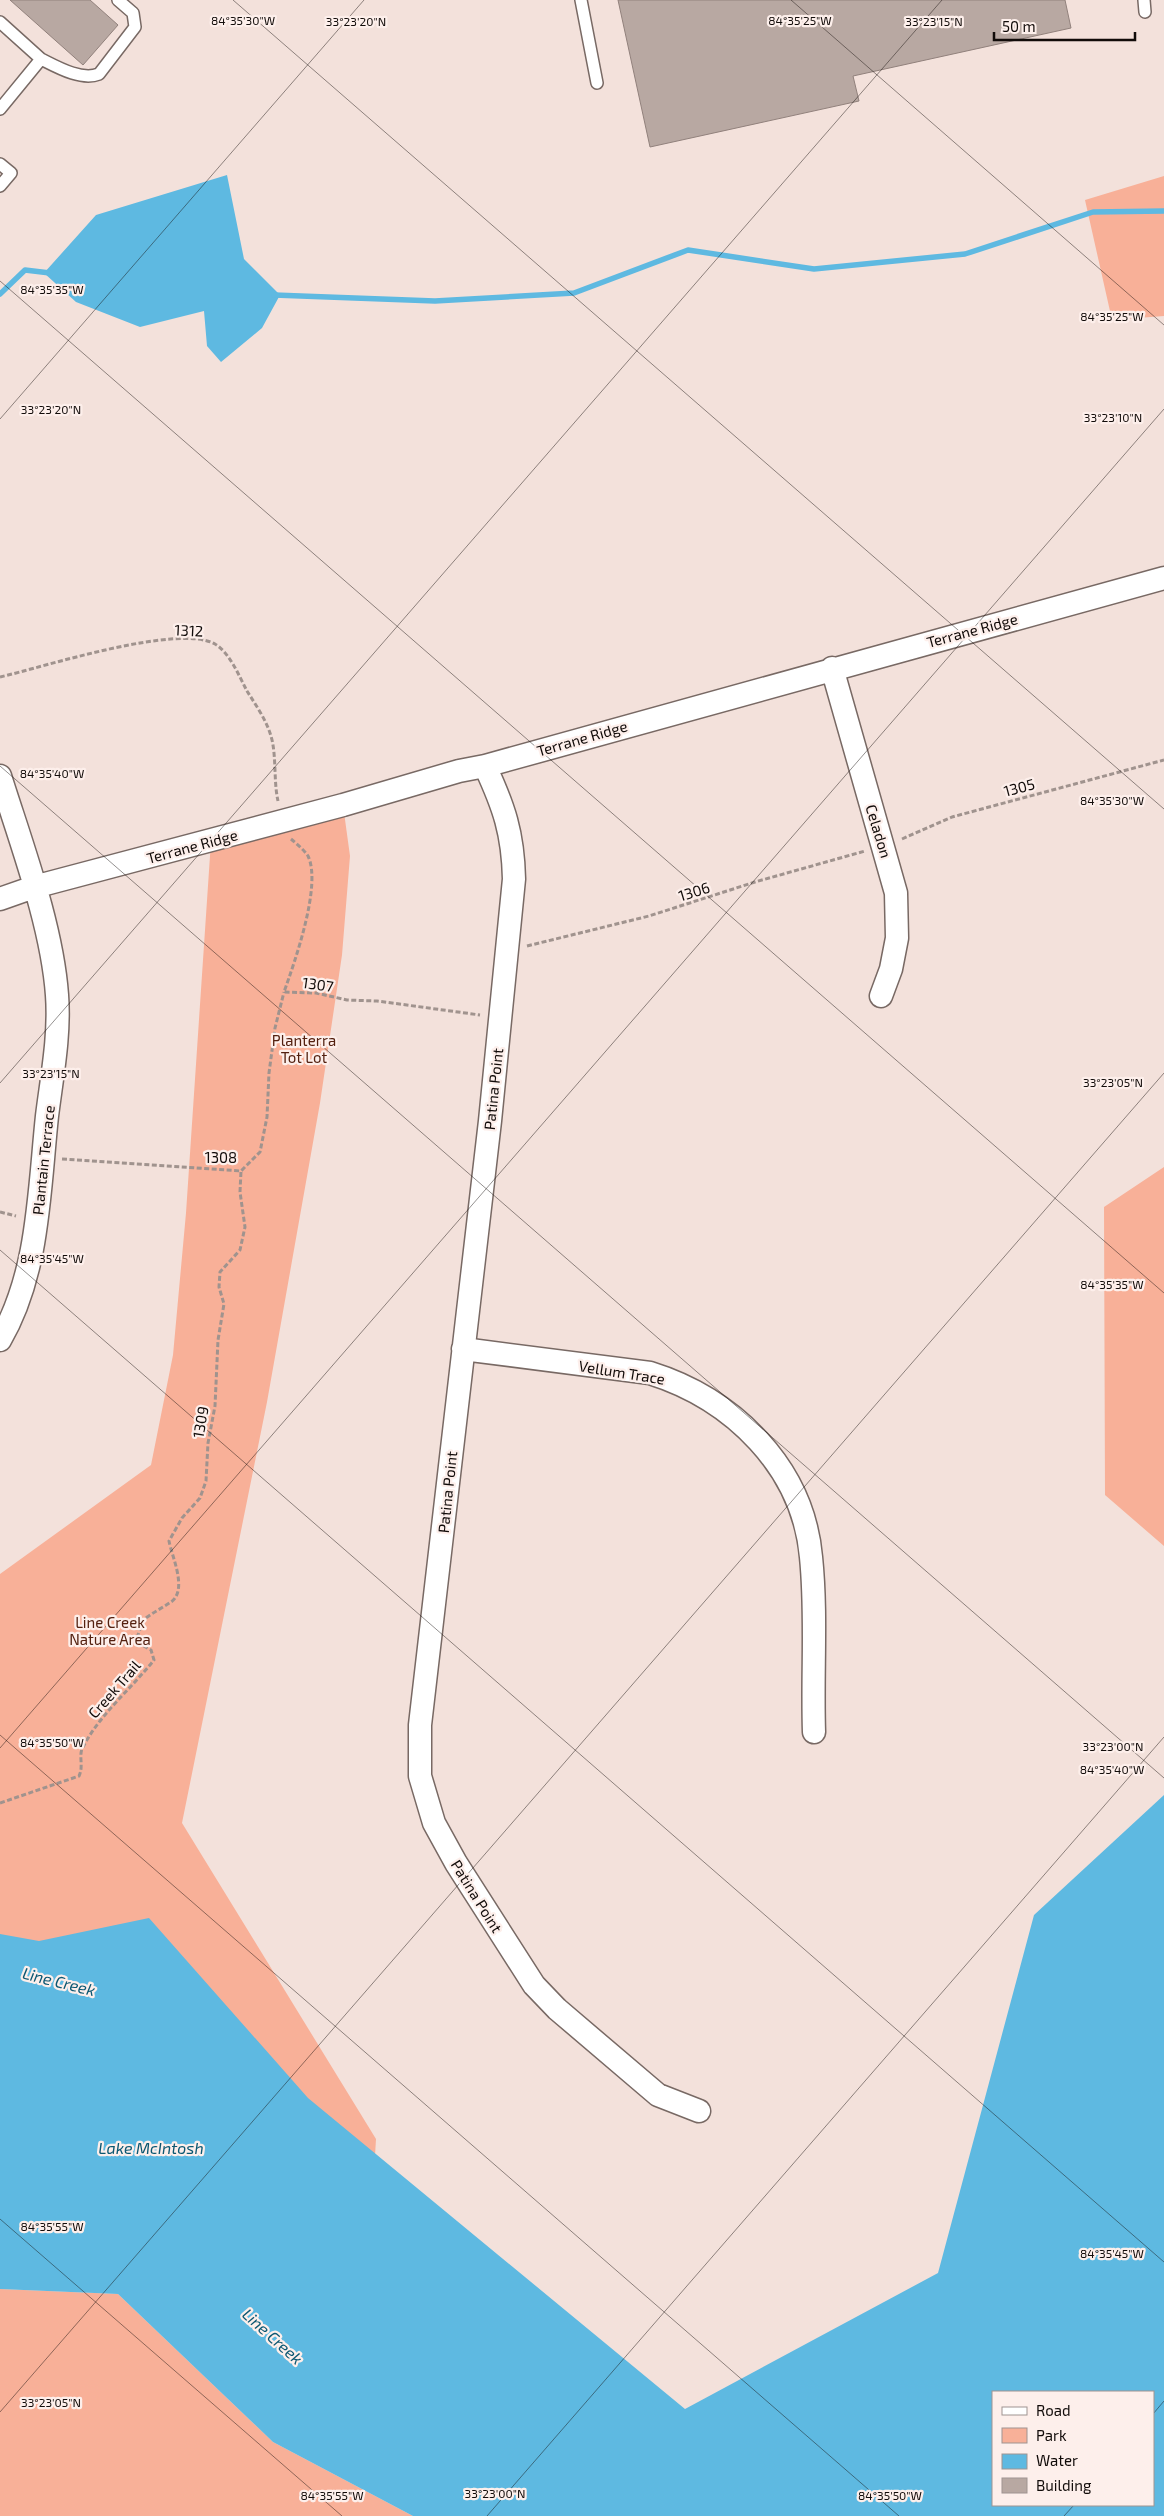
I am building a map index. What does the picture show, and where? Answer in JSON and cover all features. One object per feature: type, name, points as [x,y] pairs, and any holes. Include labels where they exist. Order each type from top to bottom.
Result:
[{"type":"street","name":"Terrane Ridge","points":[[0,899],[34,887],[282,822],[459,770],[485,766],[832,668],[1164,578]]},
{"type":"street","name":"Celadon","points":[[832,668],[896,893],[897,938],[881,996]]},
{"type":"street","name":"Patina Point","points":[[485,766],[502,803],[513,846],[514,879],[501,1018],[420,1725],[420,1776],[434,1823],[456,1863],[534,1985],[557,2009],[658,2095],[699,2111]]},
{"type":"street","name":"Plantain Terrace","points":[[0,776],[34,887],[48,942],[57,995],[58,1032],[36,1221],[24,1283],[18,1303],[0,1340]]},
{"type":"street","name":"Vellum Trace","points":[[463,1349],[650,1373],[676,1381],[710,1399],[736,1417],[756,1438],[778,1465],[796,1500],[806,1528],[811,1555],[814,1732]]},
{"type":"lane","points":[[0,22],[41,59],[72,73],[94,76],[99,74],[135,27],[133,13],[118,0]]},
{"type":"lane","points":[[581,0],[597,84]]},
{"type":"lane","points":[[0,109],[41,59]]},
{"type":"lane","points":[[0,164],[11,173],[0,186]]},
{"type":"path","name":"1312","points":[[0,678],[109,650],[159,641],[192,639],[216,644],[228,658],[266,723],[273,744],[276,788],[282,822]]},
{"type":"path","name":"1305","points":[[884,846],[952,817],[1164,760]]},
{"type":"path","name":"1307","points":[[282,822],[287,835],[307,855],[313,873],[302,935],[284,992],[316,992],[346,1000],[377,1002],[501,1018]]},
{"type":"path","name":"1306","points":[[508,949],[522,948],[649,916],[755,882],[884,846]]},
{"type":"path","name":"1308","points":[[42,1158],[241,1171],[260,1152],[268,1117],[268,1073],[274,1028],[284,992]]},
{"type":"path","name":"1309","points":[[151,1650],[140,1644],[138,1635],[143,1620],[172,1602],[178,1591],[178,1574],[169,1542],[182,1518],[200,1498],[206,1481],[208,1443],[215,1406],[218,1340],[224,1304],[219,1287],[220,1272],[240,1250],[245,1227],[240,1192],[241,1171]]},
{"type":"path","name":"Creek Trail","points":[[0,1803],[79,1776],[83,1768],[81,1749],[97,1723],[154,1660],[151,1650]]},
{"type":"green space","points":[[1164,176],[1164,316],[1112,320],[1085,200]]},
{"type":"green space","name":"Line Creek Nature Area","points":[[343,805],[350,856],[342,955],[320,1103],[267,1402],[182,1823],[376,2139],[359,2426],[0,1980],[0,1574],[151,1465],[173,1355],[186,1213],[211,841]]},
{"type":"green space","points":[[1164,1167],[1164,1546],[1105,1495],[1104,1207]]},
{"type":"green space","points":[[0,2289],[118,2294],[273,2442],[413,2516],[0,2516]]},
{"type":"water","points":[[227,175],[244,259],[280,295],[262,328],[221,362],[207,346],[204,311],[140,327],[76,302],[44,273],[96,215]]},
{"type":"water","name":"Lake McIntosh","points":[[1164,1795],[1164,2516],[413,2516],[273,2442],[118,2294],[0,2289],[0,1934],[39,1941],[149,1918],[308,2098],[685,2409],[938,2273],[1034,1915]]},
{"type":"building","points":[[10,0],[90,0],[118,25],[83,65]]},
{"type":"building","points":[[618,0],[1065,0],[1071,28],[853,76],[859,101],[650,147]]},
{"type":"waterway","points":[[274,295],[435,301],[574,293],[688,250],[814,269],[965,254],[1093,212],[1164,211]]},
{"type":"waterway","points":[[0,294],[25,270],[50,273]]},
{"type":"park label","name":"Planterra Tot Lot","points":[[304,1048]]},
{"type":"water label","name":"Line Creek","points":[[59,1981]]},
{"type":"water label","name":"Line Creek","points":[[273,2336]]}]
